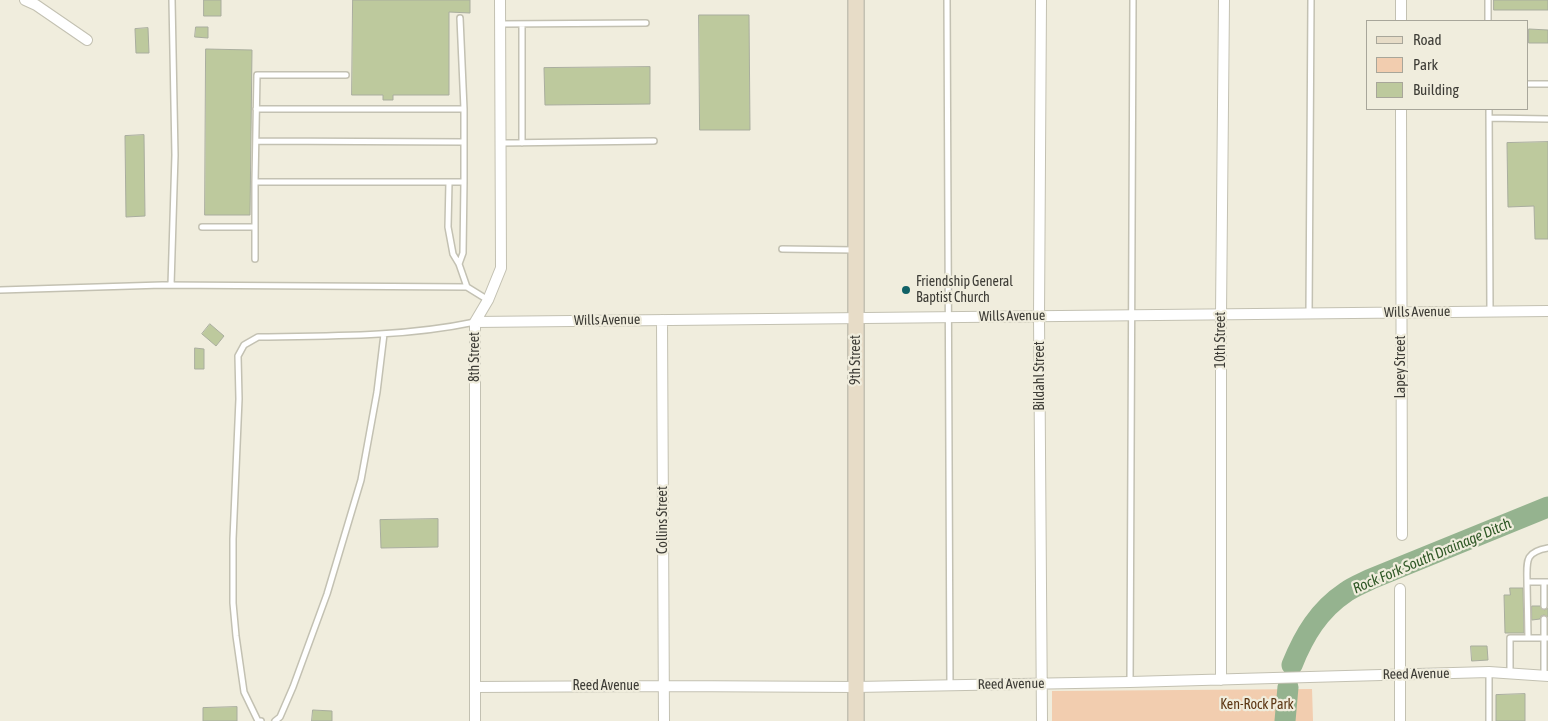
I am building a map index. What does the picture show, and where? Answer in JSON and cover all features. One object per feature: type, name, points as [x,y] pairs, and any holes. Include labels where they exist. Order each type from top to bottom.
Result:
[{"type":"street","points":[[25,0],[36,5],[87,40]]},
{"type":"street","name":"8th Street","points":[[475,721],[475,322],[488,300],[501,268],[500,0]]},
{"type":"street","name":"9th Street","points":[[856,0],[856,721]]},
{"type":"street","name":"Bildahl Street","points":[[1041,0],[1039,316],[1042,721]]},
{"type":"street","name":"10th Street","points":[[1221,680],[1221,314],[1224,0]]},
{"type":"street","points":[[1401,0],[1401,20]]},
{"type":"street","name":"Lapey Street","points":[[1400,110],[1402,535]]},
{"type":"street","name":"Wills Avenue","points":[[475,322],[1548,311]]},
{"type":"street","name":"Collins Street","points":[[662,320],[664,721]]},
{"type":"street","points":[[1400,589],[1400,721]]},
{"type":"street","name":"Reed Avenue","points":[[475,687],[950,686],[1489,672],[1546,676]]},
{"type":"lane","points":[[171,285],[175,155],[172,0]]},
{"type":"lane","points":[[947,0],[950,686]]},
{"type":"lane","points":[[1130,682],[1133,0]]},
{"type":"lane","points":[[1309,314],[1311,0]]},
{"type":"lane","points":[[1488,0],[1488,20]]},
{"type":"lane","points":[[459,264],[463,253],[464,182],[464,109],[460,18]]},
{"type":"lane","points":[[500,24],[646,23]]},
{"type":"lane","points":[[522,24],[522,143]]},
{"type":"lane","points":[[255,259],[257,75],[346,75]]},
{"type":"lane","points":[[1528,84],[1548,84]]},
{"type":"lane","points":[[256,109],[464,109]]},
{"type":"lane","points":[[1489,110],[1490,312]]},
{"type":"lane","points":[[1489,118],[1548,119]]},
{"type":"lane","points":[[256,141],[464,142]]},
{"type":"lane","points":[[500,143],[654,141]]},
{"type":"lane","points":[[255,182],[464,182]]},
{"type":"lane","points":[[449,182],[448,227],[453,254],[459,264],[467,287]]},
{"type":"lane","points":[[202,227],[255,227]]},
{"type":"lane","points":[[782,249],[856,250]]},
{"type":"lane","points":[[0,290],[171,285],[467,287],[488,300]]},
{"type":"lane","points":[[261,721],[258,721],[244,692],[232,603],[239,398],[238,356],[244,345],[258,337],[384,334],[445,328],[475,322]]},
{"type":"lane","points":[[275,721],[280,717],[293,687],[328,594],[361,480],[377,392],[384,334]]},
{"type":"lane","points":[[1528,638],[1527,560],[1531,554],[1548,548]]},
{"type":"lane","points":[[1527,582],[1546,582],[1544,606]]},
{"type":"lane","points":[[1544,619],[1546,676]]},
{"type":"lane","points":[[1510,674],[1510,638],[1546,638]]},
{"type":"lane","points":[[1489,672],[1489,721]]},
{"type":"green space","name":"Ken-Rock Park","points":[[1312,689],[1313,721],[1052,721],[1052,691]]},
{"type":"building","points":[[204,0],[221,0],[221,16],[204,16]]},
{"type":"building","points":[[353,0],[470,0],[470,13],[449,12],[449,95],[393,95],[393,100],[383,100],[383,95],[352,95]]},
{"type":"building","points":[[1494,0],[1548,0],[1548,10],[1494,10]]},
{"type":"building","points":[[699,15],[749,15],[750,130],[700,130]]},
{"type":"building","points":[[196,27],[208,27],[208,38],[195,37]]},
{"type":"building","points":[[148,28],[149,53],[136,53],[135,29]]},
{"type":"building","points":[[1529,29],[1548,30],[1548,43],[1529,43]]},
{"type":"building","points":[[206,49],[252,50],[250,215],[205,215]]},
{"type":"building","points":[[650,67],[650,104],[545,105],[544,68]]},
{"type":"building","points":[[144,135],[145,216],[126,217],[125,136]]},
{"type":"building","points":[[1548,142],[1548,239],[1535,239],[1534,206],[1508,207],[1507,143]]},
{"type":"building","points":[[210,324],[224,336],[216,346],[202,334]]},
{"type":"building","points":[[195,348],[204,349],[204,369],[195,369]]},
{"type":"building","points":[[438,519],[438,547],[381,548],[380,520]]},
{"type":"building","points":[[1510,588],[1523,588],[1524,633],[1505,633],[1504,595],[1510,595]]},
{"type":"building","points":[[1532,606],[1540,606],[1544,610],[1548,608],[1548,617],[1544,615],[1540,619],[1532,620]]},
{"type":"building","points":[[1471,646],[1487,646],[1488,660],[1472,661]]},
{"type":"building","points":[[1525,694],[1525,721],[1496,721],[1496,695]]},
{"type":"building","points":[[237,707],[237,721],[203,721],[203,708]]},
{"type":"building","points":[[313,710],[332,711],[332,721],[312,721]]},
{"type":"waterway","name":"Rock Fork South Drainage Ditch","points":[[1292,665],[1313,624],[1336,599],[1349,590],[1371,579],[1548,507]]},
{"type":"waterway","points":[[1285,721],[1288,687]]},
{"type":"place","name":"Friendship General Baptist Church","points":[[906,290]]}]
